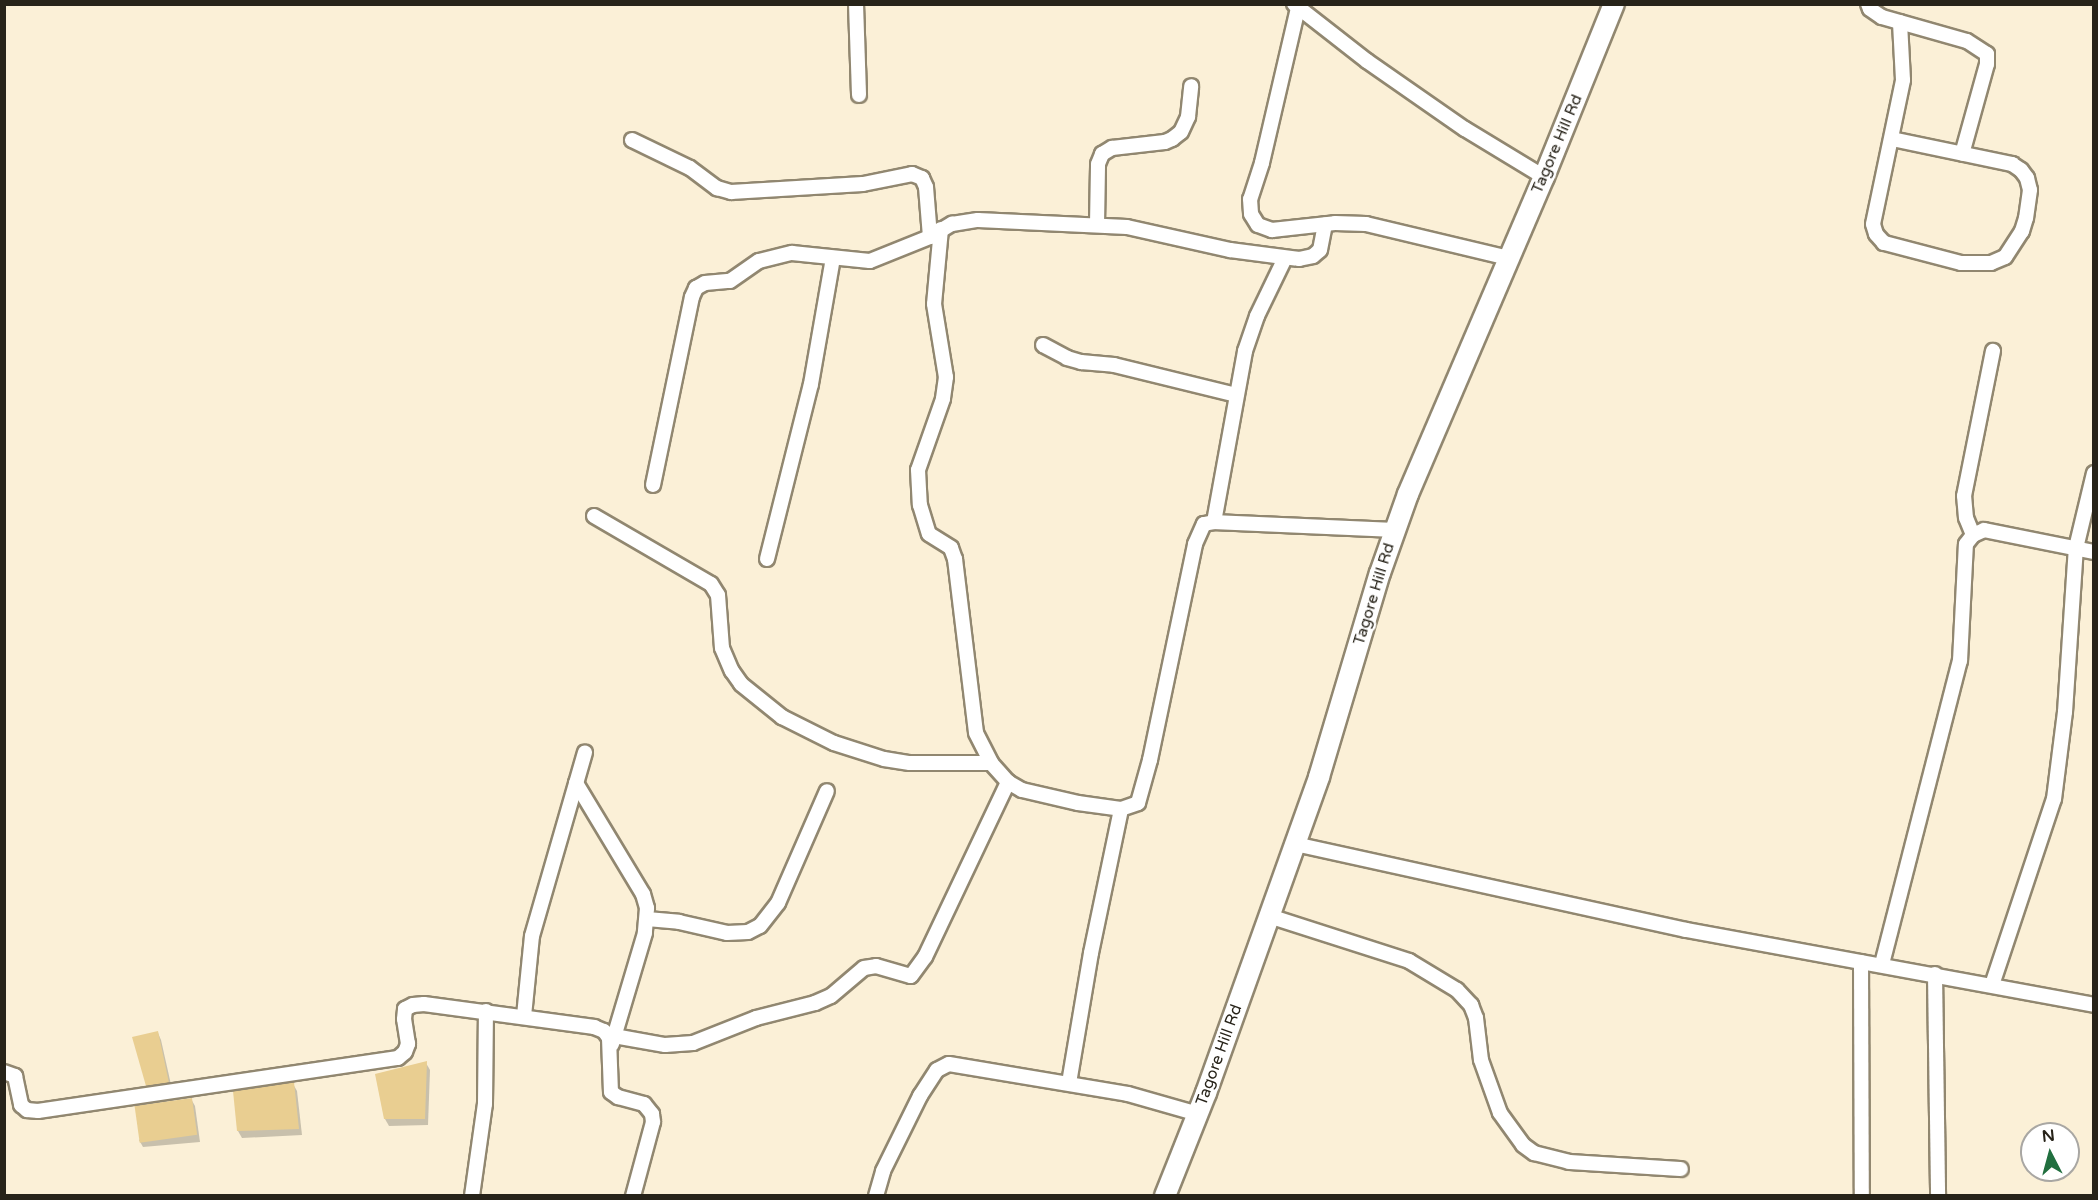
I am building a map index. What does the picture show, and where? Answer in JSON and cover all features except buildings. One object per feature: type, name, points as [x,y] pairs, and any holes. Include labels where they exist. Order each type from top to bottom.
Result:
[{"type":"main road","name":"Tagore Hill Rd","points":[[1165,1196],[1198,1114],[1318,777],[1394,530],[1544,177],[1614,4]]},
{"type":"street","points":[[856,4],[859,95]]},
{"type":"street","points":[[1868,4],[1870,9],[1882,17],[1967,40],[1987,54],[1987,64],[1962,154]]},
{"type":"street","points":[[1509,258],[1383,226],[1350,222],[1272,230],[1258,225],[1251,214],[1250,199],[1265,152],[1296,6],[1367,61],[1465,129],[1544,177]]},
{"type":"street","points":[[1892,139],[2012,164],[2021,170],[2029,184],[2030,199],[2022,231],[2005,256],[1991,263],[1961,263],[1884,243],[1876,234],[1873,224],[1903,80],[1900,22]]},
{"type":"street","points":[[1097,224],[1098,164],[1102,154],[1112,148],[1165,142],[1172,139],[1181,132],[1188,117],[1191,86]]},
{"type":"street","points":[[632,140],[690,168],[717,188],[731,192],[863,184],[912,174],[921,178],[926,187],[936,233],[934,304],[946,377],[943,399],[922,453],[918,484],[920,504],[929,534],[951,549],[955,559],[976,733],[991,763],[1008,782],[1022,790],[1121,809],[1138,803],[1195,544],[1204,524],[1214,522],[1394,530]]},
{"type":"street","points":[[653,485],[692,297],[696,288],[705,283],[730,281],[759,261],[776,256],[813,254],[870,261],[952,224],[978,220],[1127,227],[1199,244],[1285,258],[1306,258],[1320,250],[1325,224]]},
{"type":"street","points":[[767,559],[811,384],[833,258]]},
{"type":"street","points":[[1214,522],[1236,394],[1251,332],[1285,258]]},
{"type":"street","points":[[1043,345],[1067,358],[1081,362],[1114,365],[1236,394]]},
{"type":"street","points":[[1973,535],[1966,518],[1964,496],[1993,351]]},
{"type":"street","points":[[1992,985],[2054,799],[2065,712],[2076,548],[2094,473]]},
{"type":"street","points":[[594,516],[711,584],[718,595],[722,648],[732,671],[741,684],[782,717],[834,743],[884,759],[910,763],[991,763]]},
{"type":"street","points":[[1882,964],[1960,661],[1966,544],[1973,535],[1984,530],[2094,552]]},
{"type":"street","points":[[524,1016],[532,936],[585,752]]},
{"type":"street","points":[[612,1043],[665,1045],[693,1043],[756,1018],[815,1003],[831,996],[864,968],[876,966],[901,976],[911,976],[925,957],[1008,782]]},
{"type":"street","points":[[576,783],[643,894],[647,919],[612,1043],[611,1092],[618,1097],[644,1104],[652,1114],[653,1122],[633,1196]]},
{"type":"street","points":[[647,919],[679,922],[727,933],[748,932],[760,926],[778,903],[827,791]]},
{"type":"street","points":[[1069,1083],[1091,954],[1121,809]]},
{"type":"street","points":[[1294,844],[1686,930],[1882,964],[2094,1005]]},
{"type":"street","points":[[1269,916],[1409,961],[1457,990],[1471,1005],[1476,1018],[1481,1060],[1500,1113],[1523,1144],[1534,1153],[1569,1162],[1681,1169]]},
{"type":"street","points":[[1861,962],[1862,1196]]},
{"type":"street","points":[[1935,974],[1938,1196]]},
{"type":"street","points":[[4,1072],[15,1076],[21,1105],[27,1110],[38,1111],[398,1058],[405,1052],[408,1044],[404,1019],[405,1009],[413,1005],[486,1011],[594,1027],[604,1031],[612,1043]]},
{"type":"street","points":[[472,1196],[485,1104],[486,1011]]},
{"type":"street","points":[[876,1196],[883,1171],[906,1124],[937,1070],[948,1064],[1128,1094],[1198,1114]]}]
